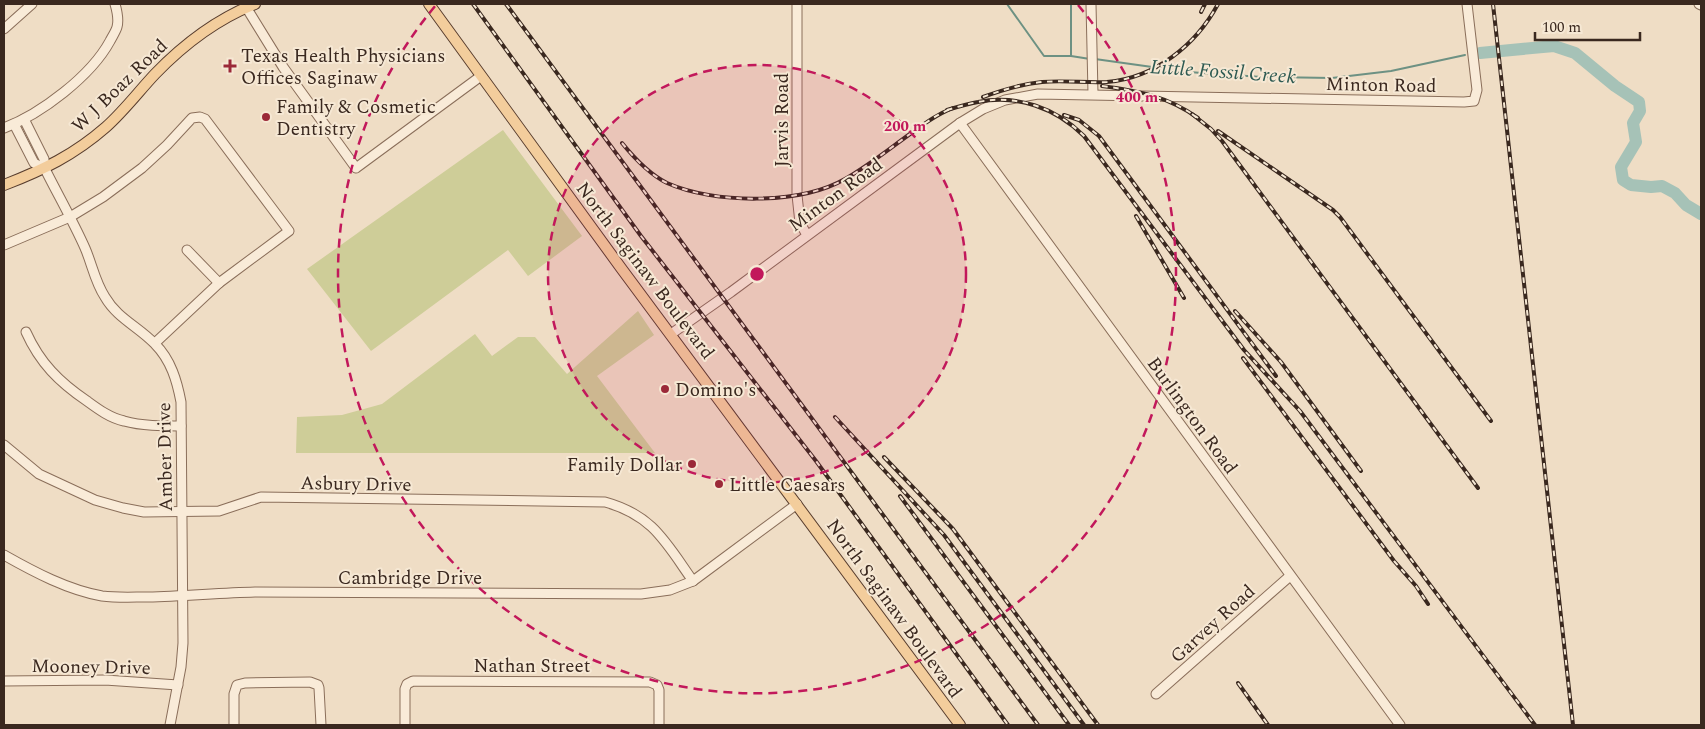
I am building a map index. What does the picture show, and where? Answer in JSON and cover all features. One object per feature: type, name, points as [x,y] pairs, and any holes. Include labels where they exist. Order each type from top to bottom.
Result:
[{"type":"main road","name":"North Saginaw Boulevard","points":[[429,4],[960,725]]},
{"type":"main road","name":"W J Boaz Road","points":[[4,185],[45,169],[74,152],[104,129],[166,63],[188,43],[211,27],[250,5]]},
{"type":"street","points":[[4,29],[32,4]]},
{"type":"street","points":[[4,128],[24,119],[61,94],[90,69],[105,50],[117,28],[115,4]]},
{"type":"street","name":"Jarvis Road","points":[[798,4],[797,194],[800,223],[807,235]]},
{"type":"street","points":[[1091,4],[1094,94]]},
{"type":"street","name":"Minton Road","points":[[671,334],[731,292],[960,122],[983,109],[1005,100],[1038,94],[1094,94],[1227,98],[1474,101],[1477,90],[1467,4]]},
{"type":"street","points":[[250,5],[284,67],[356,168],[481,76]]},
{"type":"street","points":[[4,245],[70,217],[104,197],[142,168],[190,120],[198,117],[203,118],[289,231],[219,282],[155,343]]},
{"type":"street","points":[[24,119],[44,159],[45,169]]},
{"type":"street","name":"Burlington Road","points":[[960,122],[1400,725]]},
{"type":"street","points":[[14,124],[34,163],[45,169]]},
{"type":"street","name":"Amber Drive","points":[[45,169],[86,250],[104,297],[116,312],[155,343],[166,357],[177,384],[181,402],[183,643],[178,685],[170,725]]},
{"type":"street","points":[[187,250],[219,282]]},
{"type":"street","points":[[26,332],[39,357],[58,378],[73,392],[102,412],[122,421],[146,425],[181,426]]},
{"type":"street","name":"Asbury Drive","points":[[4,445],[39,474],[95,500],[109,505],[144,512],[219,511],[261,498],[605,502],[632,511],[656,530],[693,581]]},
{"type":"street","name":"Cambridge Drive","points":[[4,555],[44,576],[97,594],[119,597],[255,592],[641,594],[670,590],[693,581],[797,504]]},
{"type":"street","name":"Garvey Road","points":[[1156,694],[1290,576]]},
{"type":"street","name":"Mooney Drive","points":[[4,681],[105,680],[178,685]]},
{"type":"street","name":"Nathan Street","points":[[405,725],[405,689],[406,684],[413,681],[650,682],[657,685],[659,693],[659,725]]},
{"type":"street","points":[[234,725],[234,694],[235,688],[240,683],[310,682],[318,685],[320,693],[320,725]]},
{"type":"shaded area","points":[[503,130],[582,236],[528,276],[508,250],[371,351],[307,269]]},
{"type":"shaded area","points":[[638,311],[654,335],[597,376],[655,453],[296,453],[297,417],[342,415],[382,404],[475,334],[492,356],[518,337],[535,337],[567,374]]},
{"type":"waterway","name":"Little Fossil Creek","points":[[1007,4],[1044,56],[1071,56],[1090,59]]},
{"type":"waterway","points":[[1071,4],[1071,56]]},
{"type":"waterway","name":"Little Fossil Creek","points":[[1480,53],[1554,46],[1575,53],[1615,86],[1639,102],[1640,111],[1633,123],[1636,142],[1621,167],[1623,180],[1631,185],[1662,186],[1675,193],[1686,205],[1701,214]]},
{"type":"waterway","name":"Little Fossil Creek","points":[[1095,59],[1188,72],[1262,77],[1332,78],[1391,71],[1465,55]]},
{"type":"railway","points":[[473,4],[641,236],[816,461],[1008,725]]},
{"type":"railway","points":[[506,4],[1038,725]]},
{"type":"railway","points":[[1201,12],[1205,4]]},
{"type":"railway","points":[[983,97],[1035,83],[1058,81],[1107,82],[1142,74],[1172,57],[1186,46],[1209,19],[1218,4]]},
{"type":"railway","points":[[1493,4],[1573,725]]},
{"type":"railway","points":[[1102,86],[1152,96],[1175,104],[1198,118]]},
{"type":"railway","points":[[947,110],[993,100],[1021,102],[1048,111],[1061,118],[1084,136],[1244,350],[1300,411],[1535,725]]},
{"type":"railway","points":[[622,143],[648,171],[667,183],[686,190],[732,198],[757,199],[781,197],[805,194],[845,179],[931,120],[953,108]]},
{"type":"railway","points":[[1192,114],[1211,129],[1222,141],[1478,488]]},
{"type":"railway","points":[[1064,115],[1079,120],[1099,136],[1276,376]]},
{"type":"railway","points":[[1218,131],[1333,210],[1340,217],[1491,421]]},
{"type":"railway","points":[[1136,216],[1184,298]]},
{"type":"railway","points":[[1235,311],[1281,362],[1361,471]]},
{"type":"railway","points":[[1243,358],[1428,604]]},
{"type":"railway","points":[[835,417],[944,535],[1084,725]]},
{"type":"railway","points":[[884,457],[953,529],[1098,725]]},
{"type":"railway","points":[[900,496],[1069,725]]},
{"type":"railway","points":[[1238,683],[1268,725]]},
{"type":"place","name":"Texas Health Physicians Offices Saginaw","points":[[230,66]]},
{"type":"place","name":"Family & Cosmetic Dentistry","points":[[266,117]]},
{"type":"place","name":"Domino's","points":[[665,389]]},
{"type":"place","name":"Family Dollar","points":[[692,464]]},
{"type":"place","name":"Little Caesars","points":[[719,484]]}]
